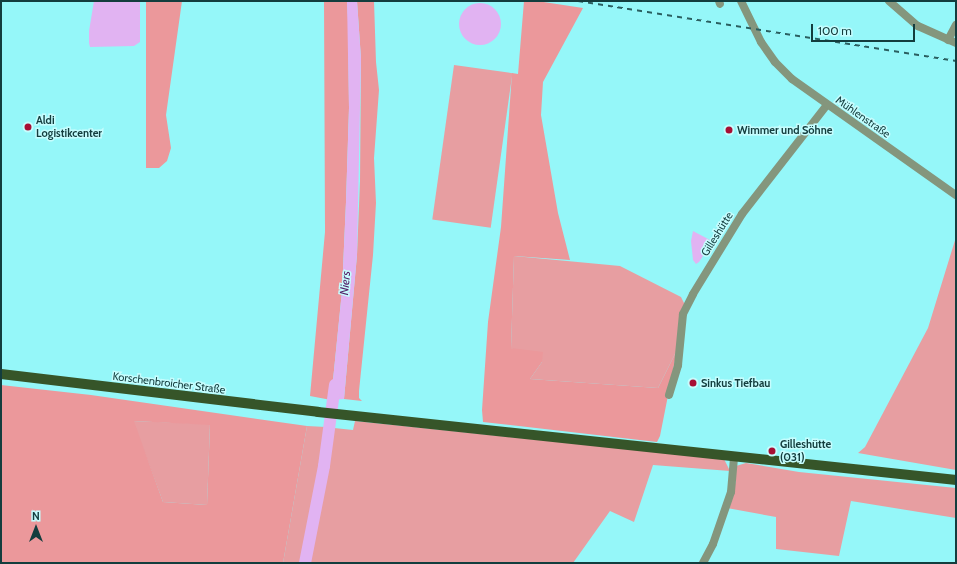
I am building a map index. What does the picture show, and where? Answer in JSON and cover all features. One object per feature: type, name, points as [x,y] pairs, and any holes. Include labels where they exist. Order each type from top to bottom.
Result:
[{"type":"main road","name":"Korschenbroicher Straße","points":[[1,374],[339,414],[956,480]]},
{"type":"street","name":"Mühlenstraße","points":[[741,1],[765,49],[775,62],[792,78],[827,105],[956,196]]},
{"type":"street","points":[[889,1],[918,26],[956,43]]},
{"type":"street","points":[[948,40],[956,25]]},
{"type":"street","name":"Gilleshütte","points":[[669,395],[678,364],[683,314],[693,294],[742,214],[827,105]]},
{"type":"street","points":[[703,563],[713,544],[731,492],[734,457]]},
{"type":"shaded area","points":[[146,1],[182,1],[166,115],[171,148],[167,161],[159,168],[146,168]]},
{"type":"shaded area","points":[[324,1],[347,1],[348,18],[349,108],[346,202],[342,291],[331,400],[310,396],[325,232]]},
{"type":"shaded area","points":[[357,1],[374,1],[376,62],[379,90],[374,158],[376,203],[373,255],[359,391],[359,398],[362,401],[344,399],[357,255],[360,181],[361,59]]},
{"type":"shaded area","points":[[524,1],[537,1],[583,8],[543,82],[541,115],[558,213],[570,260],[514,256],[511,348],[543,352],[542,362],[530,379],[658,388],[677,350],[660,436],[657,442],[483,422],[482,410],[488,322],[501,227],[512,73],[518,74]]},
{"type":"shaded area","points":[[454,65],[512,73],[491,228],[432,219]]},
{"type":"shaded area","points":[[956,237],[956,470],[858,453],[865,447],[928,328]]},
{"type":"shaded area","points":[[514,256],[620,266],[681,297],[686,307],[677,350],[658,388],[530,379],[542,362],[511,348]]},
{"type":"shaded area","points":[[1,385],[91,395],[307,426],[283,563],[1,563]],"holes":[[[134,421],[210,425],[207,505],[163,502]]]},
{"type":"shaded area","points":[[133,421],[210,424],[207,505],[163,502]]},
{"type":"shaded area","points":[[355,421],[724,459],[730,471],[653,465],[634,522],[610,511],[573,563],[310,563],[334,428],[353,430]]},
{"type":"shaded area","points":[[307,426],[326,427],[312,510],[302,563],[283,563]]},
{"type":"shaded area","points":[[746,463],[799,472],[956,488],[956,518],[851,501],[839,556],[776,549],[776,517],[727,508],[736,481],[736,466]]},
{"type":"water","points":[[94,1],[140,1],[140,42],[134,46],[90,47],[89,31]]},
{"type":"water","points":[[347,1],[357,1],[361,59],[357,255],[344,399],[331,400],[342,291],[346,202],[349,108]]},
{"type":"water","points":[[480,3],[495,9],[501,24],[495,39],[480,45],[465,39],[459,24],[465,9]]},
{"type":"water","points":[[693,231],[710,240],[711,244],[696,264],[693,260],[691,241]]},
{"type":"waterway","name":"Niers","points":[[305,563],[324,466],[335,385]]},
{"type":"railway","points":[[578,1],[956,61]]},
{"type":"place","name":"Aldi Logistikcenter","points":[[28,127]]},
{"type":"place","name":"Wimmer und Söhne","points":[[729,130]]},
{"type":"place","name":"Sinkus Tiefbau","points":[[693,383]]},
{"type":"place","name":"Gilleshütte (031)","points":[[772,451]]}]
